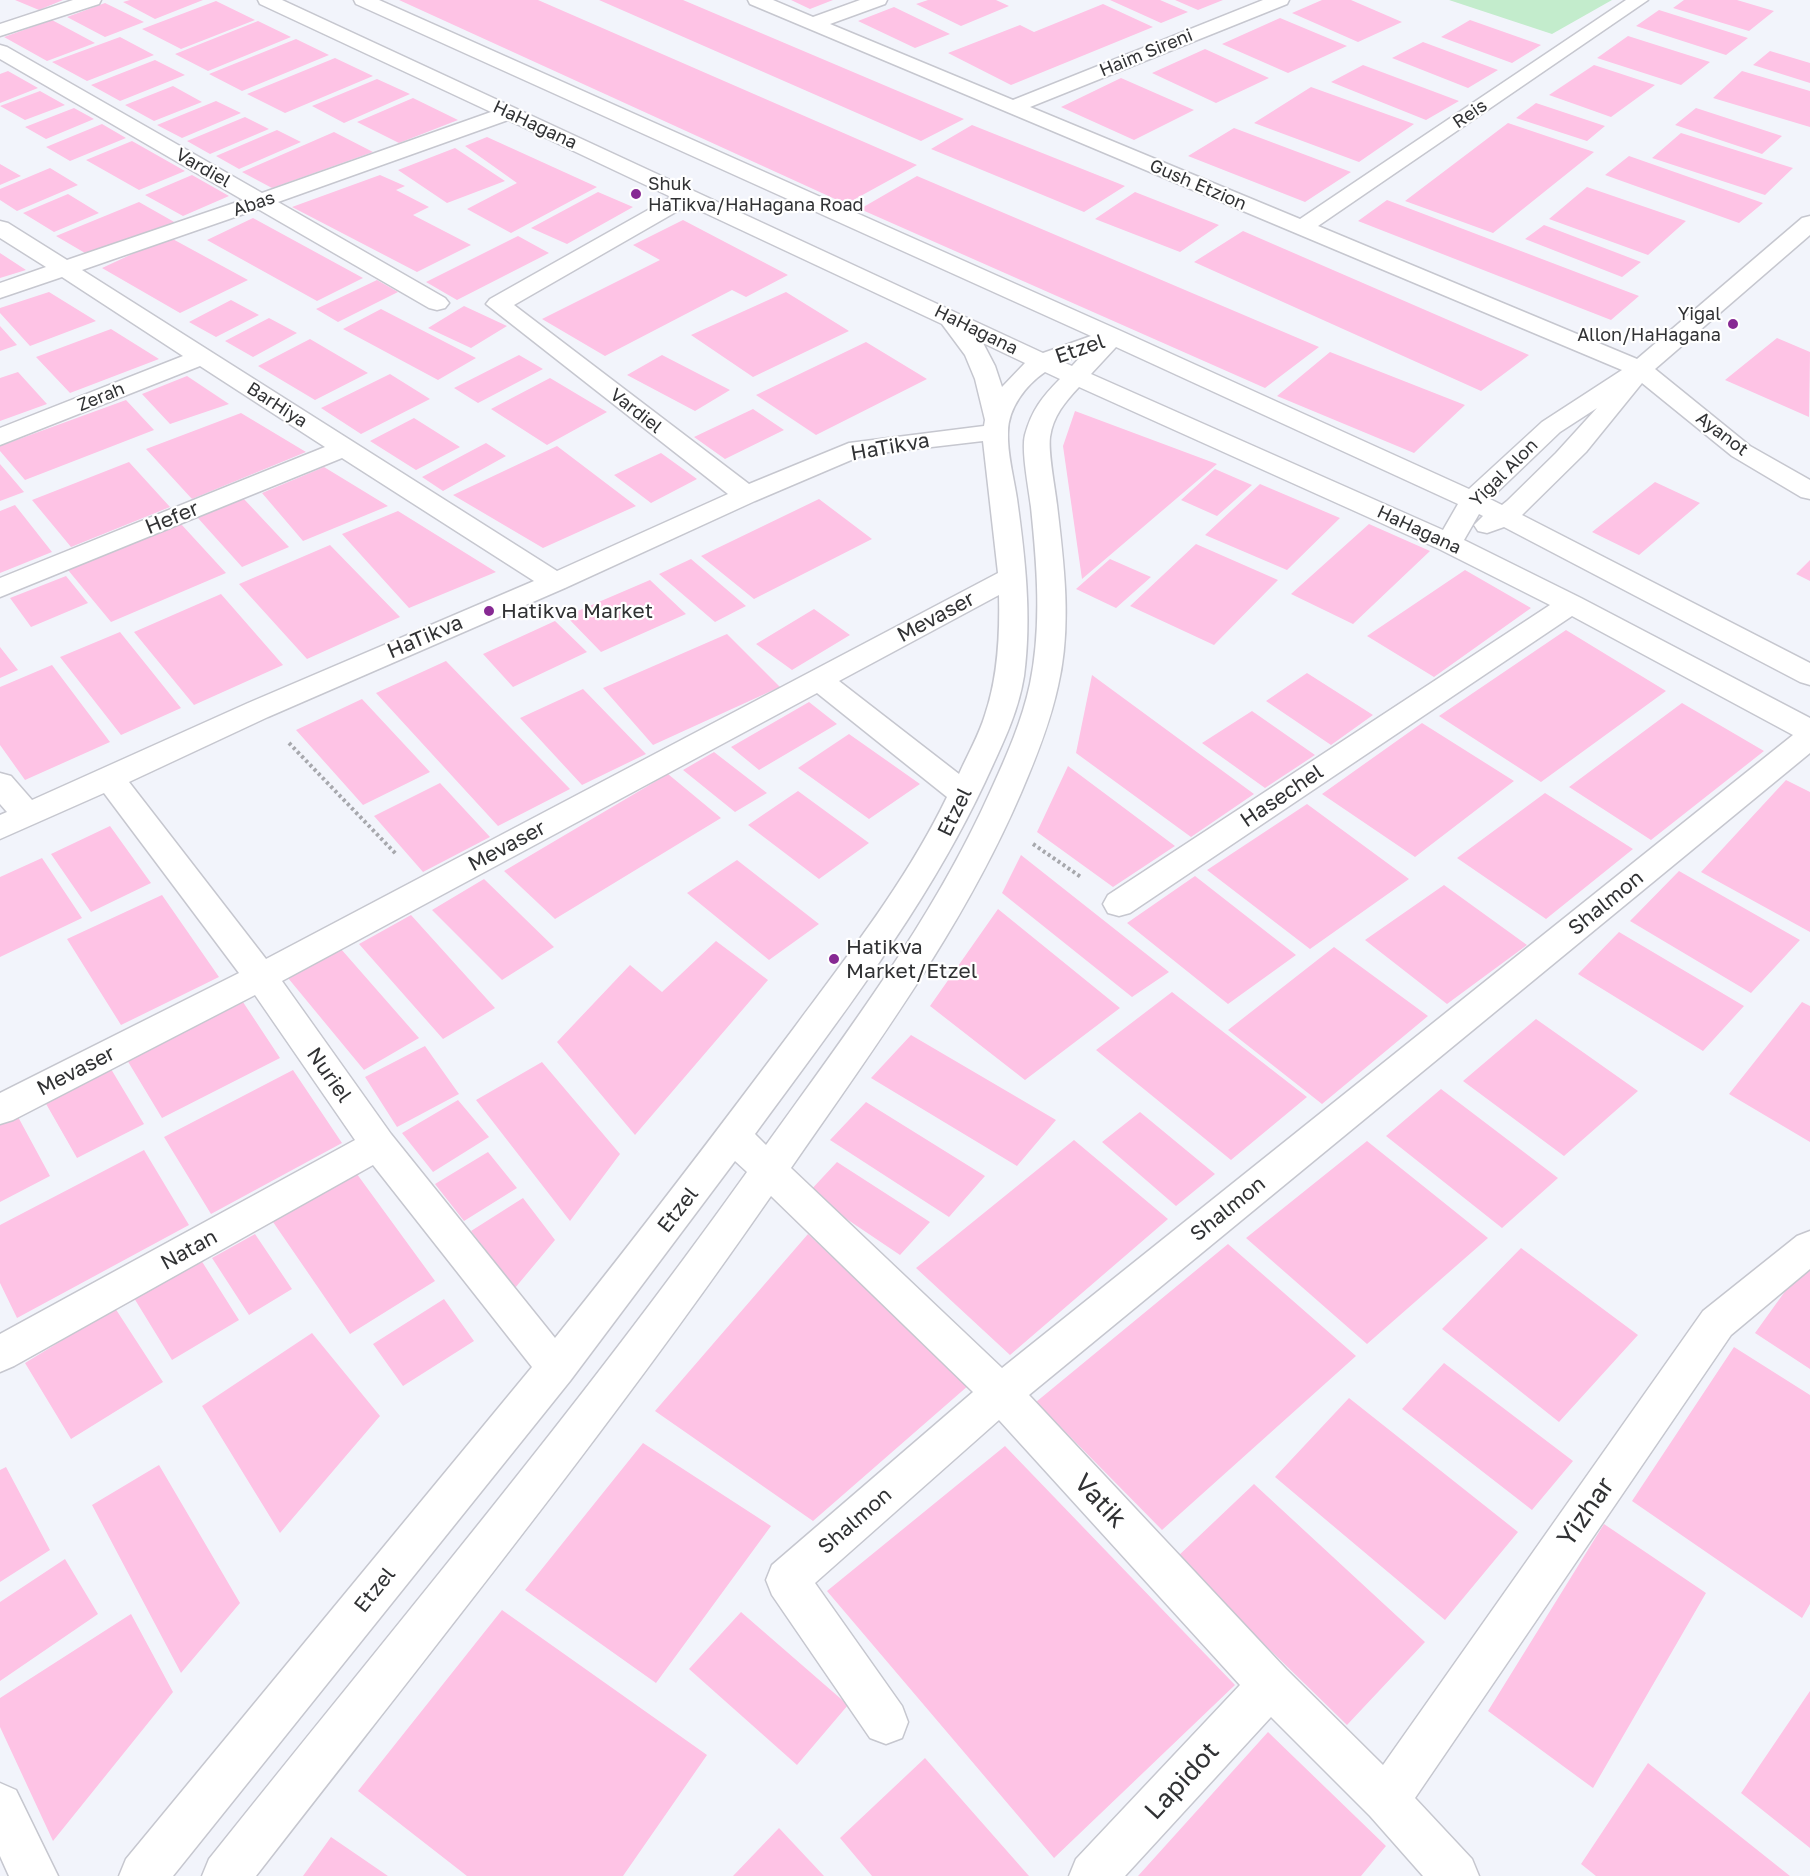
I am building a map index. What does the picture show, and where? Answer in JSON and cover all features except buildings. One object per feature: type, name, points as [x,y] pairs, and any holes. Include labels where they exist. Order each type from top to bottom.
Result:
[{"type":"street","points":[[0,30],[92,0]]},
{"type":"street","name":"HaHagana","points":[[267,0],[1043,362],[1449,543],[1571,604],[1810,731]]},
{"type":"street","points":[[363,0],[1473,500],[1810,675]]},
{"type":"street","name":"Gush Etzion","points":[[757,0],[1640,369]]},
{"type":"street","points":[[813,23],[878,0]]},
{"type":"street","name":"Haim Sireni","points":[[1012,106],[1280,0]]},
{"type":"street","name":"Reis","points":[[1300,228],[1639,0]]},
{"type":"street","points":[[9,6],[36,18]]},
{"type":"street","name":"Vardiel","points":[[0,51],[437,303]]},
{"type":"street","name":"Abas","points":[[0,291],[261,201],[508,112]]},
{"type":"street","name":"Vardiel","points":[[688,196],[498,304],[746,495]]},
{"type":"street","name":"Yigal Alon","points":[[1449,543],[1473,500],[1551,427],[1640,369],[1810,223]]},
{"type":"street","name":"BarHiya","points":[[0,228],[555,582]]},
{"type":"street","points":[[943,314],[960,329],[982,361],[996,425]]},
{"type":"street","name":"Etzel","points":[[143,1876],[556,1368],[734,1137],[912,889],[943,839],[1002,710],[1013,649],[1011,577],[996,425],[1008,396],[1020,381],[1043,362],[1113,336]]},
{"type":"street","name":"Etzel","points":[[226,1876],[597,1402],[769,1172],[920,953],[996,817],[1037,716],[1049,653],[1052,575],[1037,438],[1048,406],[1113,336]]},
{"type":"street","name":"Zerah","points":[[0,436],[201,357]]},
{"type":"street","name":"Yigal Alon","points":[[1449,543],[1506,517],[1588,435],[1640,369]]},
{"type":"street","name":"Ayanot","points":[[1640,369],[1741,451],[1810,491]]},
{"type":"street","name":"HaTikva","points":[[0,828],[258,710],[858,448],[996,425]]},
{"type":"street","name":"Hefer","points":[[0,588],[344,448]]},
{"type":"street","name":"Mevaser","points":[[11,1105],[261,977],[1011,577]]},
{"type":"street","name":"Hasechel","points":[[1119,904],[1571,604]]},
{"type":"street","points":[[818,679],[965,795]]},
{"type":"street","name":"Shalmon","points":[[886,1722],[788,1581],[1001,1393],[1810,737]]},
{"type":"street","name":"Nuriel","points":[[109,778],[261,977],[378,1145],[556,1368]]},
{"type":"street","points":[[0,784],[28,816]]},
{"type":"street","name":"Vatik","points":[[734,1137],[1001,1393],[1270,1685],[1386,1800],[1455,1876]]},
{"type":"street","name":"Natan","points":[[0,1354],[378,1145]]},
{"type":"street","name":"Yizhar","points":[[1386,1800],[1717,1323],[1810,1247]]},
{"type":"street","name":"Lapidot","points":[[1093,1876],[1270,1685]]},
{"type":"street","points":[[0,1806],[33,1876]]},
{"type":"path","points":[[258,710],[429,888]]},
{"type":"path","points":[[996,817],[1119,904]]},
{"type":"green space","points":[[1449,0],[1612,0],[1552,34]]},
{"type":"place","name":"Shuk HaTikva/HaHagana Road","points":[[636,194]]},
{"type":"place","name":"Yigal Allon/HaHagana","points":[[1733,324]]},
{"type":"place","name":"Hatikva Market","points":[[489,611]]},
{"type":"place","name":"Hatikva Market/Etzel","points":[[834,959]]}]
